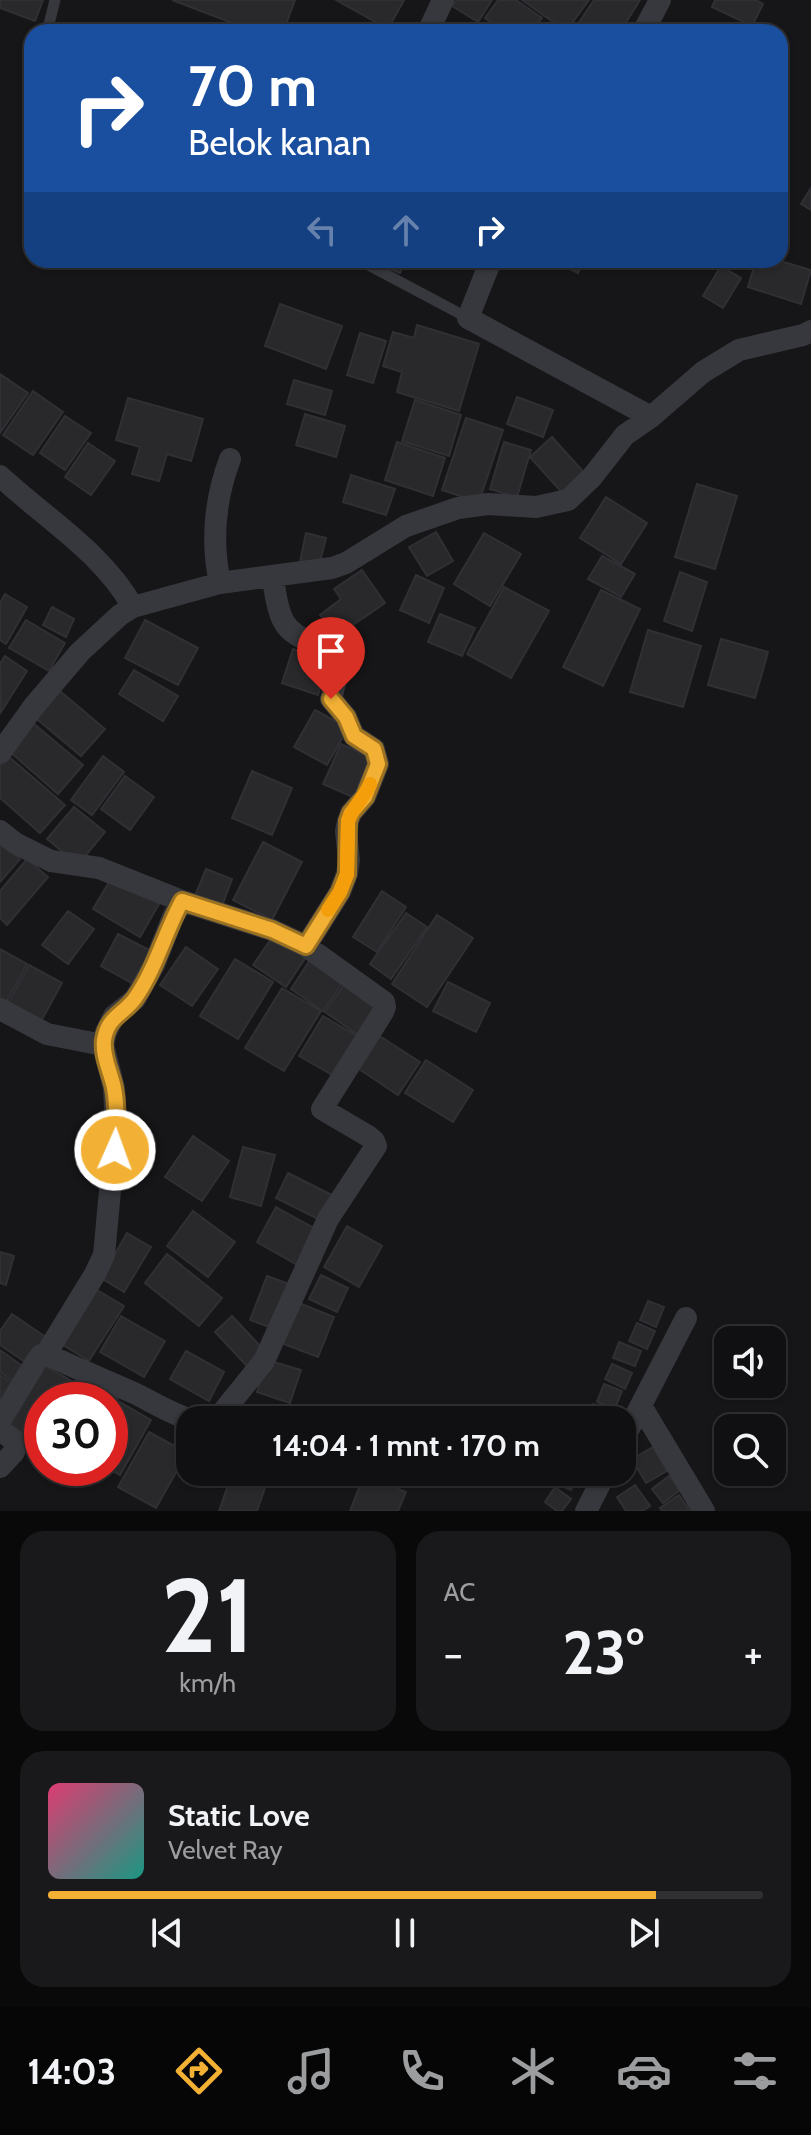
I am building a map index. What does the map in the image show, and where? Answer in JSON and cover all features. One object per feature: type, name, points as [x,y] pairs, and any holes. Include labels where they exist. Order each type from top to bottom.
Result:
[{"type":"street","points":[[432,24],[443,0]]},
{"type":"street","points":[[647,24],[660,0]]},
{"type":"street","points":[[488,268],[468,318],[651,417]]},
{"type":"street","points":[[0,753],[34,706],[80,652],[133,607],[220,583],[332,568],[346,563],[406,526],[458,508],[488,504],[536,507],[568,500],[592,477],[625,435],[703,372],[739,350],[811,331]]},
{"type":"street","points":[[220,583],[214,530],[223,479],[230,459]]},
{"type":"street","points":[[0,476],[89,553],[124,592],[133,607]]},
{"type":"street","points":[[273,576],[280,619],[289,631],[341,660],[331,699],[346,717],[354,736],[374,749],[378,764],[365,797],[348,821],[347,874],[340,892],[306,946]]},
{"type":"street","points":[[0,831],[42,858],[99,868],[182,901],[272,930],[306,946],[384,1002],[383,1012],[322,1109],[368,1136],[376,1146],[328,1219],[264,1361],[228,1406]]},
{"type":"street","points":[[0,1421],[37,1360],[46,1354],[104,1255],[116,1127],[114,1088],[103,1045],[114,1016],[135,999],[154,965],[182,901]]},
{"type":"street","points":[[0,1009],[47,1034],[103,1045]]},
{"type":"street","points":[[636,1415],[686,1318]]},
{"type":"street","points":[[46,1354],[176,1415]]},
{"type":"street","points":[[641,1406],[704,1511]]},
{"type":"street","points":[[0,1430],[16,1442],[14,1452],[0,1467]]},
{"type":"street","points":[[592,1507],[600,1486]]},
{"type":"lane","points":[[49,24],[55,0]]},
{"type":"lane","points":[[374,268],[468,318]]},
{"type":"building","points":[[0,0],[43,0],[35,21],[0,8]]},
{"type":"building","points":[[172,0],[295,0],[286,24],[235,24]]},
{"type":"building","points":[[336,0],[404,0],[391,24],[379,24]]},
{"type":"building","points":[[456,0],[492,0],[478,22],[452,6]]},
{"type":"building","points":[[498,0],[516,0],[542,18],[537,24],[494,24],[485,18]]},
{"type":"building","points":[[522,0],[589,0],[571,24],[556,24]]},
{"type":"building","points":[[594,0],[640,0],[625,24],[578,24]]},
{"type":"building","points":[[715,0],[756,0],[763,4],[753,24],[712,7]]},
{"type":"building","points":[[811,188],[811,210],[801,204]]},
{"type":"building","points":[[788,263],[811,270],[801,304],[748,287],[754,268],[788,268]]},
{"type":"building","points":[[720,268],[741,278],[723,308],[703,296]]},
{"type":"building","points":[[280,304],[342,326],[326,369],[265,346]]},
{"type":"building","points":[[417,325],[479,344],[459,411],[397,392],[402,372],[383,366],[393,332],[414,338]]},
{"type":"building","points":[[360,333],[386,341],[373,383],[347,375]]},
{"type":"building","points":[[0,374],[28,393],[0,433]]},
{"type":"building","points":[[294,380],[332,391],[325,415],[287,404]]},
{"type":"building","points":[[33,391],[63,412],[33,455],[3,435]]},
{"type":"building","points":[[517,397],[553,410],[543,437],[507,424]]},
{"type":"building","points":[[128,398],[203,419],[191,461],[167,454],[159,481],[132,474],[140,447],[116,440]]},
{"type":"building","points":[[415,400],[461,415],[449,456],[402,441]]},
{"type":"building","points":[[305,414],[345,426],[336,457],[296,445]]},
{"type":"building","points":[[65,416],[91,433],[65,470],[40,453]]},
{"type":"building","points":[[466,418],[503,430],[479,502],[442,490]]},
{"type":"building","points":[[552,437],[588,477],[566,497],[530,457]]},
{"type":"building","points":[[397,442],[445,458],[433,496],[385,480]]},
{"type":"building","points":[[504,442],[531,450],[517,497],[490,489]]},
{"type":"building","points":[[88,443],[115,461],[91,495],[65,477]]},
{"type":"building","points":[[351,475],[395,489],[386,515],[343,502]]},
{"type":"building","points":[[697,484],[737,496],[715,569],[675,557]]},
{"type":"building","points":[[606,497],[647,523],[621,564],[580,538]]},
{"type":"building","points":[[436,532],[453,561],[427,576],[409,547]]},
{"type":"building","points":[[306,533],[326,538],[319,566],[300,562]]},
{"type":"building","points":[[484,533],[521,554],[490,606],[454,584]]},
{"type":"building","points":[[602,556],[635,574],[621,597],[588,579]]},
{"type":"building","points":[[362,570],[385,603],[337,636],[320,615],[341,599],[334,589]]},
{"type":"building","points":[[680,572],[707,582],[692,631],[664,621]]},
{"type":"building","points":[[416,575],[444,588],[429,623],[400,610]]},
{"type":"building","points":[[504,587],[549,611],[511,678],[467,654]]},
{"type":"building","points":[[601,590],[640,609],[603,686],[563,667]]},
{"type":"building","points":[[5,594],[27,607],[6,644],[0,640],[0,603]]},
{"type":"building","points":[[52,607],[74,619],[66,637],[43,625]]},
{"type":"building","points":[[440,614],[475,628],[462,656],[428,642]]},
{"type":"building","points":[[26,620],[65,643],[49,671],[9,648]]},
{"type":"building","points":[[145,620],[198,648],[178,685],[125,658]]},
{"type":"building","points":[[648,630],[701,646],[683,707],[630,692]]},
{"type":"building","points":[[721,639],[768,652],[755,698],[708,685]]},
{"type":"building","points":[[293,649],[329,661],[318,695],[282,683]]},
{"type":"building","points":[[5,656],[27,671],[1,712],[0,664]]},
{"type":"building","points":[[134,670],[178,696],[163,721],[119,694]]},
{"type":"building","points":[[60,691],[105,729],[81,756],[37,719]]},
{"type":"building","points":[[315,710],[348,728],[327,765],[294,747]]},
{"type":"building","points":[[33,723],[83,765],[58,794],[9,751]]},
{"type":"building","points":[[341,744],[373,758],[355,798],[323,784]]},
{"type":"building","points":[[8,756],[65,805],[40,833],[0,798],[0,766]]},
{"type":"building","points":[[103,756],[124,772],[92,815],[71,800]]},
{"type":"building","points":[[252,771],[292,788],[272,835],[232,818]]},
{"type":"building","points":[[125,776],[154,797],[130,830],[101,809]]},
{"type":"building","points":[[74,807],[105,832],[78,865],[47,839]]},
{"type":"building","points":[[0,842],[20,859],[0,882]]},
{"type":"building","points":[[263,842],[302,862],[272,920],[233,900]]},
{"type":"building","points":[[27,859],[48,877],[7,925],[0,918],[0,891]]},
{"type":"building","points":[[206,869],[232,879],[222,906],[195,896]]},
{"type":"building","points":[[112,877],[159,904],[140,937],[93,909]]},
{"type":"building","points":[[382,891],[406,907],[377,952],[353,937]]},
{"type":"building","points":[[68,911],[94,929],[68,964],[42,945]]},
{"type":"building","points":[[406,913],[427,927],[391,979],[370,964]]},
{"type":"building","points":[[437,915],[473,938],[427,1007],[392,984]]},
{"type":"building","points":[[276,932],[308,954],[286,987],[253,965]]},
{"type":"building","points":[[118,934],[155,953],[137,986],[101,966]]},
{"type":"building","points":[[186,947],[218,969],[192,1006],[160,985]]},
{"type":"building","points":[[0,949],[27,964],[4,1006],[0,1003]]},
{"type":"building","points":[[312,957],[345,979],[323,1011],[291,989]]},
{"type":"building","points":[[235,959],[273,982],[238,1039],[200,1016]]},
{"type":"building","points":[[29,965],[62,983],[39,1025],[6,1007]]},
{"type":"building","points":[[448,982],[490,1003],[476,1032],[433,1011]]},
{"type":"building","points":[[344,985],[380,1010],[361,1037],[325,1012]]},
{"type":"building","points":[[282,988],[321,1011],[284,1071],[245,1048]]},
{"type":"building","points":[[323,1016],[357,1036],[334,1076],[299,1056]]},
{"type":"building","points":[[378,1035],[420,1062],[398,1095],[356,1067]]},
{"type":"building","points":[[426,1060],[473,1090],[453,1122],[405,1093]]},
{"type":"building","points":[[193,1136],[229,1161],[202,1201],[165,1177]]},
{"type":"building","points":[[243,1147],[275,1155],[261,1206],[230,1197]]},
{"type":"building","points":[[288,1173],[334,1196],[322,1221],[276,1198]]},
{"type":"building","points":[[276,1207],[319,1231],[299,1266],[257,1242]]},
{"type":"building","points":[[193,1211],[235,1242],[208,1277],[167,1246]]},
{"type":"building","points":[[347,1226],[382,1246],[359,1287],[324,1267]]},
{"type":"building","points":[[127,1233],[151,1247],[124,1292],[101,1278]]},
{"type":"building","points":[[0,1252],[14,1256],[6,1285],[0,1283]]},
{"type":"building","points":[[167,1254],[222,1298],[199,1326],[145,1283]]},
{"type":"building","points":[[321,1275],[348,1288],[337,1312],[309,1299]]},
{"type":"building","points":[[267,1276],[295,1286],[277,1330],[250,1320]]},
{"type":"building","points":[[92,1287],[124,1306],[89,1361],[58,1342]]},
{"type":"building","points":[[294,1301],[334,1317],[318,1357],[278,1342]]},
{"type":"building","points":[[648,1301],[664,1307],[656,1327],[640,1320]]},
{"type":"building","points":[[12,1314],[47,1338],[28,1364],[0,1345],[0,1331]]},
{"type":"building","points":[[121,1316],[165,1341],[144,1377],[100,1352]]},
{"type":"building","points":[[232,1316],[265,1351],[248,1367],[215,1332]]},
{"type":"building","points":[[637,1323],[655,1331],[647,1349],[629,1341]]},
{"type":"building","points":[[619,1342],[641,1351],[635,1366],[613,1358]]},
{"type":"building","points":[[0,1350],[28,1370],[18,1385],[0,1372]]},
{"type":"building","points":[[186,1351],[224,1372],[209,1401],[170,1379]]},
{"type":"building","points":[[267,1360],[301,1370],[290,1403],[257,1392]]},
{"type":"building","points":[[38,1362],[73,1382],[27,1382]]},
{"type":"building","points":[[612,1364],[632,1373],[625,1389],[605,1379]]},
{"type":"building","points":[[0,1375],[18,1388],[0,1405]]},
{"type":"building","points":[[604,1384],[622,1391],[616,1406],[597,1402]]},
{"type":"building","points":[[24,1387],[24,1433],[4,1422]]},
{"type":"building","points":[[128,1407],[151,1420],[128,1461]]},
{"type":"building","points":[[149,1432],[176,1447],[176,1473],[156,1508],[118,1487],[128,1486],[128,1469]]},
{"type":"building","points":[[653,1447],[667,1471],[646,1483],[636,1466],[636,1457]]},
{"type":"building","points":[[669,1476],[680,1490],[663,1503],[652,1489]]},
{"type":"building","points":[[228,1486],[266,1486],[257,1511],[219,1511]]},
{"type":"building","points":[[360,1486],[391,1486],[406,1492],[398,1511],[350,1511]]},
{"type":"building","points":[[636,1486],[650,1506],[642,1511],[626,1511],[617,1497]]},
{"type":"building","points":[[555,1487],[571,1499],[562,1511],[545,1502]]},
{"type":"building","points":[[679,1495],[690,1511],[662,1511],[660,1508]]},
{"type":"slow traffic","points":[[328,910],[347,874],[348,821],[370,784]]},
{"type":"route","points":[[115,1150],[116,1102],[103,1045],[106,1032],[114,1016],[135,999],[154,965],[182,901],[272,930],[306,946],[340,892],[349,860],[348,821],[365,797],[378,764],[374,749],[354,736],[346,717],[331,699]]}]
